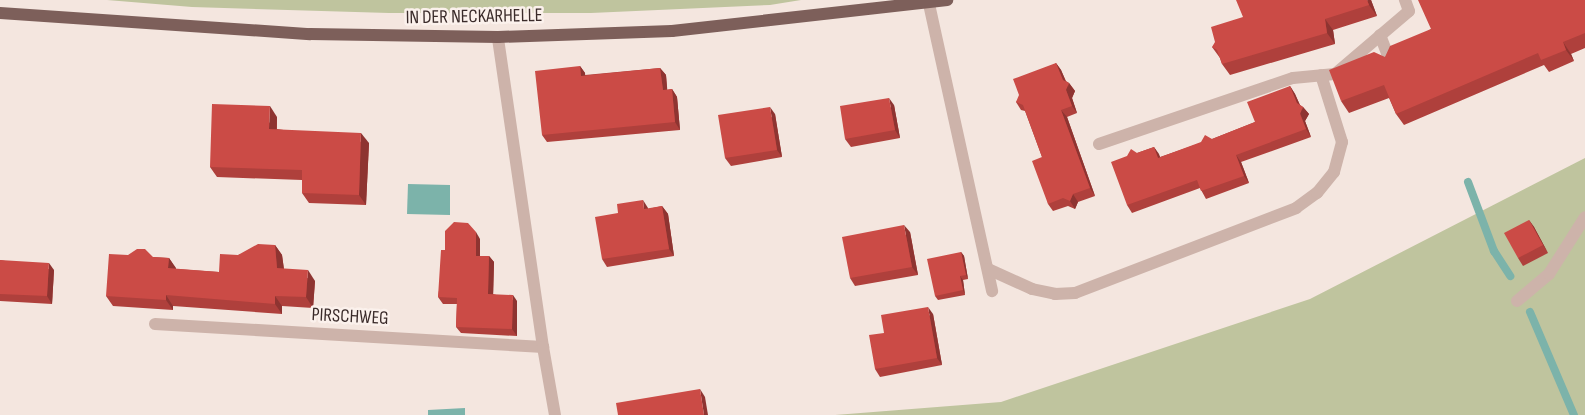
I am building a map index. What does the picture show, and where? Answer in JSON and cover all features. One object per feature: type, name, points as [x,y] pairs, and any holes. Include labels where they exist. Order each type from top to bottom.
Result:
[{"type":"main road","name":"IN DER NECKARHELLE","points":[[0,13],[310,34],[498,36],[672,31],[929,4],[947,0]]},
{"type":"street","points":[[1099,144],[1293,78],[1335,74],[1409,10],[1405,0]]},
{"type":"street","points":[[929,4],[992,291]]},
{"type":"street","points":[[1380,35],[1390,61]]},
{"type":"street","points":[[498,36],[543,346],[555,415]]},
{"type":"street","points":[[988,269],[1032,289],[1055,294],[1075,293],[1296,208],[1317,193],[1334,172],[1342,142],[1321,75]]},
{"type":"street","points":[[1517,301],[1544,280],[1585,216]]},
{"type":"street","name":"PIRSCHWEG","points":[[155,324],[543,346]]},
{"type":"green space","points":[[107,0],[801,0],[770,5],[591,13],[389,13],[192,7]]},
{"type":"green space","points":[[1585,158],[1585,415],[835,415],[1001,402],[1310,299]]},
{"type":"water","points":[[408,184],[450,185],[450,215],[407,214]]},
{"type":"water","points":[[465,408],[465,415],[428,415],[428,410]]},
{"type":"building","points":[[1236,0],[1367,0],[1369,5],[1325,19],[1327,33],[1222,64],[1217,50],[1212,47],[1215,42],[1211,27],[1243,17]]},
{"type":"building","points":[[1418,0],[1585,0],[1585,33],[1563,42],[1566,50],[1541,60],[1538,53],[1396,114],[1384,85],[1341,101],[1329,70],[1374,52],[1385,57],[1390,46],[1431,29]]},
{"type":"building","points":[[1056,63],[1063,80],[1069,83],[1066,90],[1072,106],[1061,110],[1090,188],[1073,194],[1070,201],[1063,198],[1048,204],[1032,161],[1042,157],[1023,105],[1016,102],[1019,95],[1013,79]]},
{"type":"building","points":[[580,66],[581,76],[660,68],[663,90],[672,89],[675,122],[542,135],[535,71]]},
{"type":"building","points":[[1290,86],[1297,103],[1303,107],[1300,114],[1306,129],[1236,155],[1244,176],[1201,191],[1197,180],[1127,205],[1111,162],[1127,156],[1131,149],[1137,153],[1154,147],[1158,158],[1201,142],[1205,135],[1212,139],[1255,122],[1247,102]]},
{"type":"building","points":[[889,98],[895,130],[845,139],[840,106]]},
{"type":"building","points":[[212,104],[270,106],[269,129],[361,133],[359,195],[302,193],[302,170],[210,167]]},
{"type":"building","points":[[770,107],[777,150],[725,158],[718,115]]},
{"type":"building","points":[[643,200],[644,209],[662,206],[669,249],[602,259],[595,217],[618,213],[617,204]]},
{"type":"building","points":[[1529,220],[1543,245],[1518,258],[1504,233]]},
{"type":"building","points":[[454,222],[468,223],[476,232],[476,256],[489,256],[488,294],[513,295],[512,329],[456,327],[457,298],[438,297],[441,250],[445,250],[445,231]]},
{"type":"building","points":[[904,225],[912,267],[850,278],[842,237]]},
{"type":"building","points":[[258,244],[275,245],[277,268],[308,270],[306,297],[275,296],[275,304],[166,295],[166,300],[106,296],[109,254],[128,255],[137,249],[145,249],[153,257],[169,258],[168,268],[219,272],[220,254],[238,255]]},
{"type":"building","points":[[961,252],[966,275],[960,276],[963,290],[935,296],[927,259]]},
{"type":"building","points":[[0,260],[49,263],[47,296],[0,294]]},
{"type":"building","points":[[928,307],[937,358],[875,369],[869,335],[884,333],[881,315]]},
{"type":"building","points":[[700,389],[704,415],[618,415],[616,403]]},
{"type":"waterway","points":[[1468,182],[1494,251],[1510,276]]},
{"type":"waterway","points":[[1530,312],[1574,415]]}]
